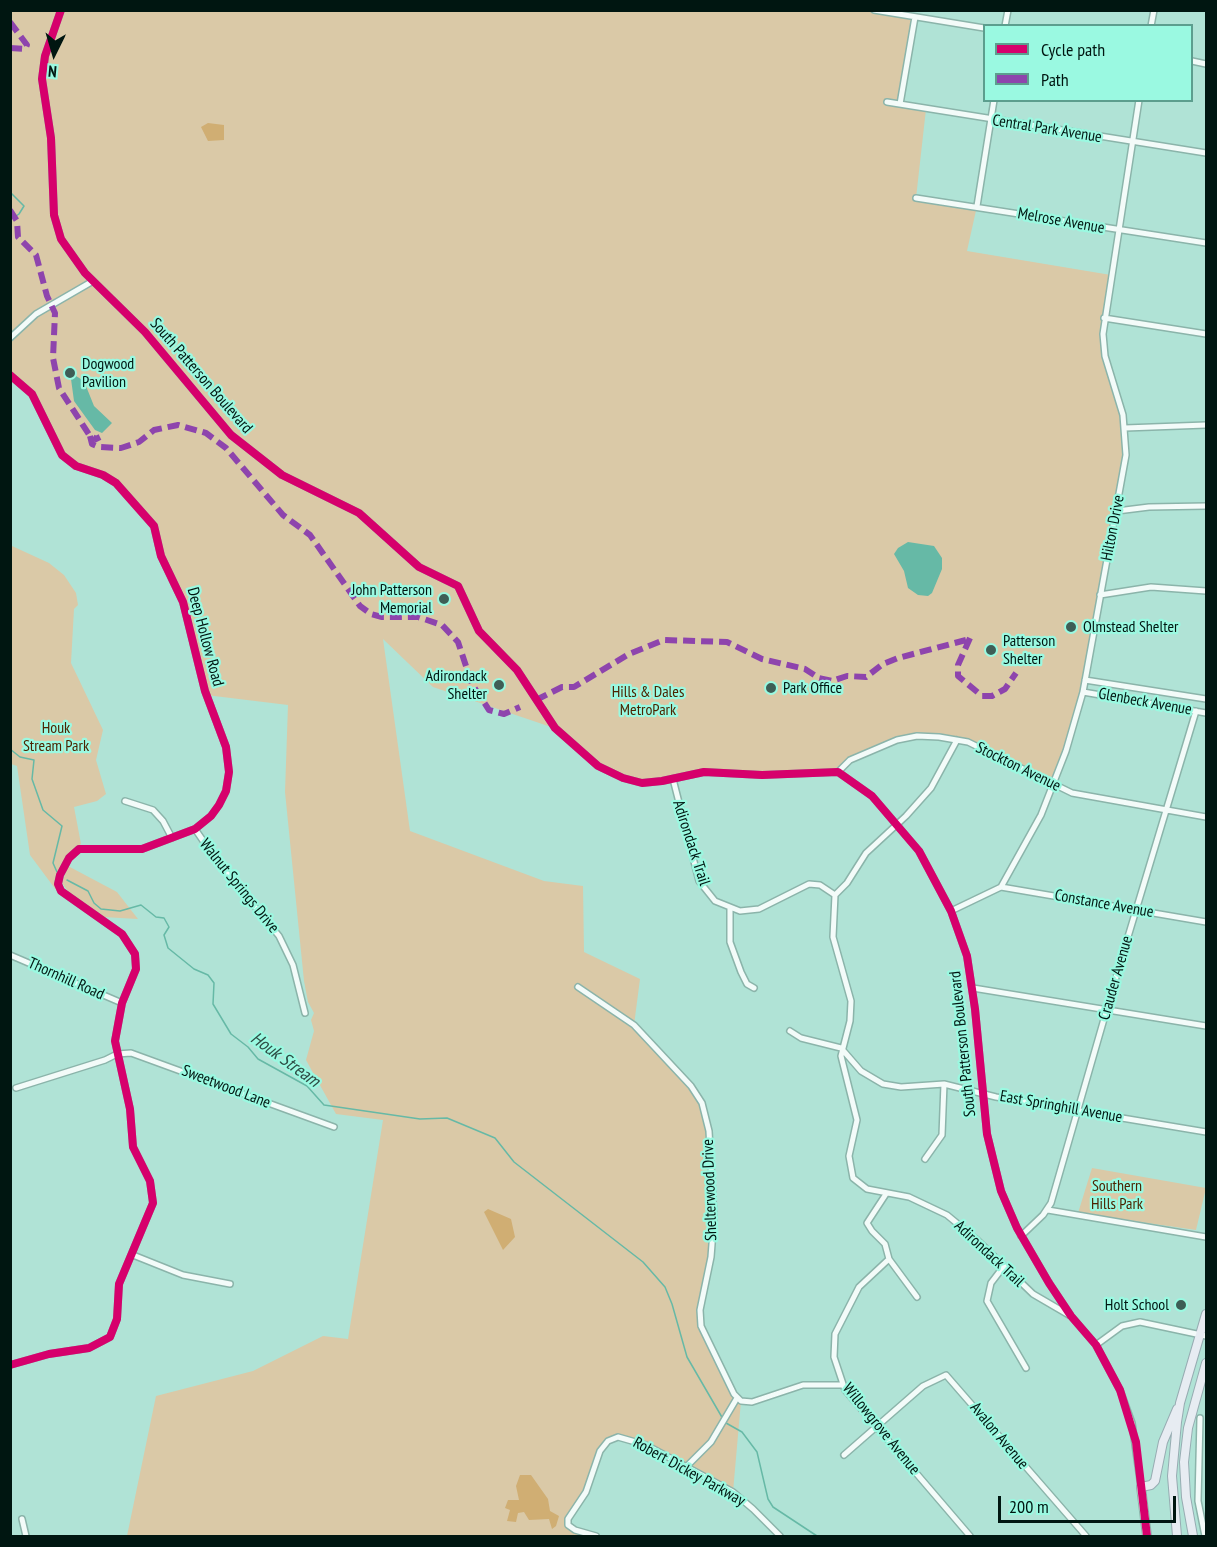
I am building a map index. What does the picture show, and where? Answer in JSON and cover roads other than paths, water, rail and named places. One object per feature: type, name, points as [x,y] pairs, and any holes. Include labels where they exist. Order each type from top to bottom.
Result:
[{"type":"main road","points":[[1147,1536],[1141,1487],[1151,1485],[1155,1481],[1163,1442],[1180,1403],[1203,1336],[1206,1314]]},
{"type":"main road","points":[[1193,1536],[1184,1462],[1199,1418],[1196,1399],[1206,1363]]},
{"type":"main road","points":[[1177,1536],[1173,1509],[1173,1452],[1180,1403]]},
{"type":"street","name":"South Patterson Boulevard","points":[[61,10],[45,56],[42,79],[51,138],[54,214],[67,250],[93,281],[145,332],[209,411],[236,440],[282,475],[359,513],[418,567],[458,586],[479,631],[517,670],[555,728],[598,766],[631,781],[653,783],[704,772],[762,775],[838,772],[872,796],[898,824],[930,868],[951,911],[967,956],[973,988],[981,1094],[995,1172],[1021,1236],[1071,1316],[1096,1345],[1128,1411],[1137,1450],[1141,1487]]},
{"type":"street","points":[[874,10],[983,28]]},
{"type":"street","points":[[900,104],[915,17]]},
{"type":"street","name":"Central Park Avenue","points":[[887,102],[1206,153]]},
{"type":"street","points":[[976,206],[994,102]]},
{"type":"street","name":"Hilton Drive","points":[[1001,887],[1041,815],[1066,751],[1083,692],[1117,511],[1125,462],[1125,428],[1105,356],[1104,318],[1139,102]]},
{"type":"street","name":"Melrose Avenue","points":[[916,198],[1206,243]]},
{"type":"street","points":[[10,338],[36,314],[93,281]]},
{"type":"street","points":[[1104,318],[1206,334]]},
{"type":"street","name":"Deep Hollow Road","points":[[10,375],[32,394],[62,455],[76,466],[103,475],[116,483],[153,526],[161,556],[183,602],[205,691],[219,722],[228,757],[226,791],[211,816],[195,829]]},
{"type":"street","points":[[1125,428],[1206,425]]},
{"type":"street","points":[[1117,511],[1149,507],[1206,506]]},
{"type":"street","points":[[1100,595],[1151,587],[1206,591]]},
{"type":"street","name":"Glenbeck Avenue","points":[[1085,680],[1206,699]]},
{"type":"street","name":"Glenbeck Avenue","points":[[1083,692],[1206,713]]},
{"type":"street","name":"Crauder Avenue","points":[[1021,1236],[1048,1210],[1196,711]]},
{"type":"street","name":"Stockton Avenue","points":[[838,772],[850,760],[897,740],[926,736],[957,740],[991,753],[1052,784],[1086,797],[1206,816]]},
{"type":"street","points":[[754,988],[747,984],[730,942],[730,908],[759,909],[809,884],[820,885],[835,895],[847,883],[866,853],[898,824],[931,788],[957,740]]},
{"type":"street","name":"Adirondack Trail","points":[[673,779],[699,881],[708,895],[730,908]]},
{"type":"street","points":[[125,801],[153,810],[163,821],[172,838]]},
{"type":"street","points":[[10,1365],[49,1354],[89,1348],[105,1342],[116,1325],[119,1284],[150,1213],[154,1197],[150,1181],[133,1147],[130,1109],[117,1054],[116,1037],[122,1003],[136,969],[135,954],[132,946],[122,934],[61,891],[58,884],[60,875],[69,858],[79,849],[142,849],[195,829]]},
{"type":"street","name":"Walnut Springs Drive","points":[[195,829],[223,869],[279,936],[297,977],[305,1013]]},
{"type":"street","points":[[951,911],[1001,887]]},
{"type":"street","name":"Constance Avenue","points":[[1001,887],[1206,922]]},
{"type":"street","name":"Adirondack Trail","points":[[835,895],[833,938],[851,1001],[850,1021],[842,1048],[843,1069],[857,1120],[849,1156],[850,1173],[862,1186],[886,1194],[909,1197],[947,1215],[1033,1294],[1071,1316]]},
{"type":"street","name":"Thornhill Road","points":[[10,955],[122,1003]]},
{"type":"street","name":"Shelterwood Drive","points":[[578,987],[634,1024],[687,1080],[702,1103],[709,1131],[714,1218],[711,1257],[700,1310],[700,1326],[711,1352],[737,1398]]},
{"type":"street","points":[[973,988],[1206,1026]]},
{"type":"street","points":[[790,1031],[801,1038],[842,1048]]},
{"type":"street","name":"East Springhill Avenue","points":[[842,1048],[861,1071],[883,1084],[901,1087],[944,1084],[976,1090],[981,1094],[1206,1132]]},
{"type":"street","name":"Sweetwood Lane","points":[[117,1054],[131,1053],[334,1127]]},
{"type":"street","points":[[16,1088],[105,1060],[117,1054]]},
{"type":"street","points":[[926,1159],[942,1135],[944,1084]]},
{"type":"street","points":[[886,1194],[867,1223],[872,1232],[885,1244],[889,1259],[917,1297]]},
{"type":"street","points":[[1048,1210],[1206,1237]]},
{"type":"street","points":[[133,1255],[183,1275],[230,1284]]},
{"type":"street","name":"Willowgrove Avenue","points":[[889,1259],[859,1287],[835,1334],[834,1357],[843,1385],[970,1536]]},
{"type":"street","points":[[1004,1266],[991,1283],[987,1301],[1026,1368]]},
{"type":"street","points":[[1096,1345],[1122,1326],[1140,1322],[1203,1336]]},
{"type":"street","name":"Avalon Avenue","points":[[877,1427],[931,1380],[942,1375],[949,1376],[1086,1536]]},
{"type":"street","points":[[686,1467],[711,1442],[737,1398],[752,1402],[803,1385],[843,1385]]},
{"type":"street","points":[[1199,1418],[1198,1502],[1205,1536]]},
{"type":"street","points":[[844,1455],[877,1427]]},
{"type":"street","name":"Robert Dickey Parkway","points":[[596,1536],[575,1530],[568,1525],[568,1519],[586,1492],[598,1455],[611,1439],[632,1439],[744,1500],[780,1536]]},
{"type":"street","points":[[22,1519],[26,1536]]},
{"type":"waterway","points":[[10,192],[24,206],[19,214],[10,220]]},
{"type":"waterway","name":"Houk Stream","points":[[10,749],[20,757],[34,760],[32,779],[43,810],[62,826],[53,863],[57,872]]},
{"type":"waterway","points":[[67,880],[88,891],[94,903],[101,909],[120,911],[141,905],[156,917],[164,918],[169,927],[164,935],[168,948],[194,969],[208,975],[214,983],[213,1004],[231,1034],[248,1047],[258,1059],[307,1086],[324,1105],[420,1119],[447,1118],[495,1138],[514,1162],[643,1262],[665,1287],[687,1357],[723,1419]]},
{"type":"waterway","points":[[726,1423],[742,1432],[757,1452],[768,1499],[773,1507],[817,1536]]},
{"type":"place","name":"Dogwood Pavilion","points":[[70,373]]},
{"type":"place","name":"John Patterson Memorial","points":[[444,599]]},
{"type":"place","name":"Olmstead Shelter","points":[[1071,627]]},
{"type":"place","name":"Patterson Shelter","points":[[991,650]]},
{"type":"place","name":"Adirondack Shelter","points":[[499,685]]},
{"type":"place","name":"Park Office","points":[[771,688]]},
{"type":"place","name":"Holt School","points":[[1181,1305]]},
{"type":"park label","name":"Hills & Dales MetroPark","points":[[648,701]]},
{"type":"park label","name":"Houk Stream Park","points":[[56,737]]},
{"type":"park label","name":"Southern Hills Park","points":[[1117,1195]]}]
